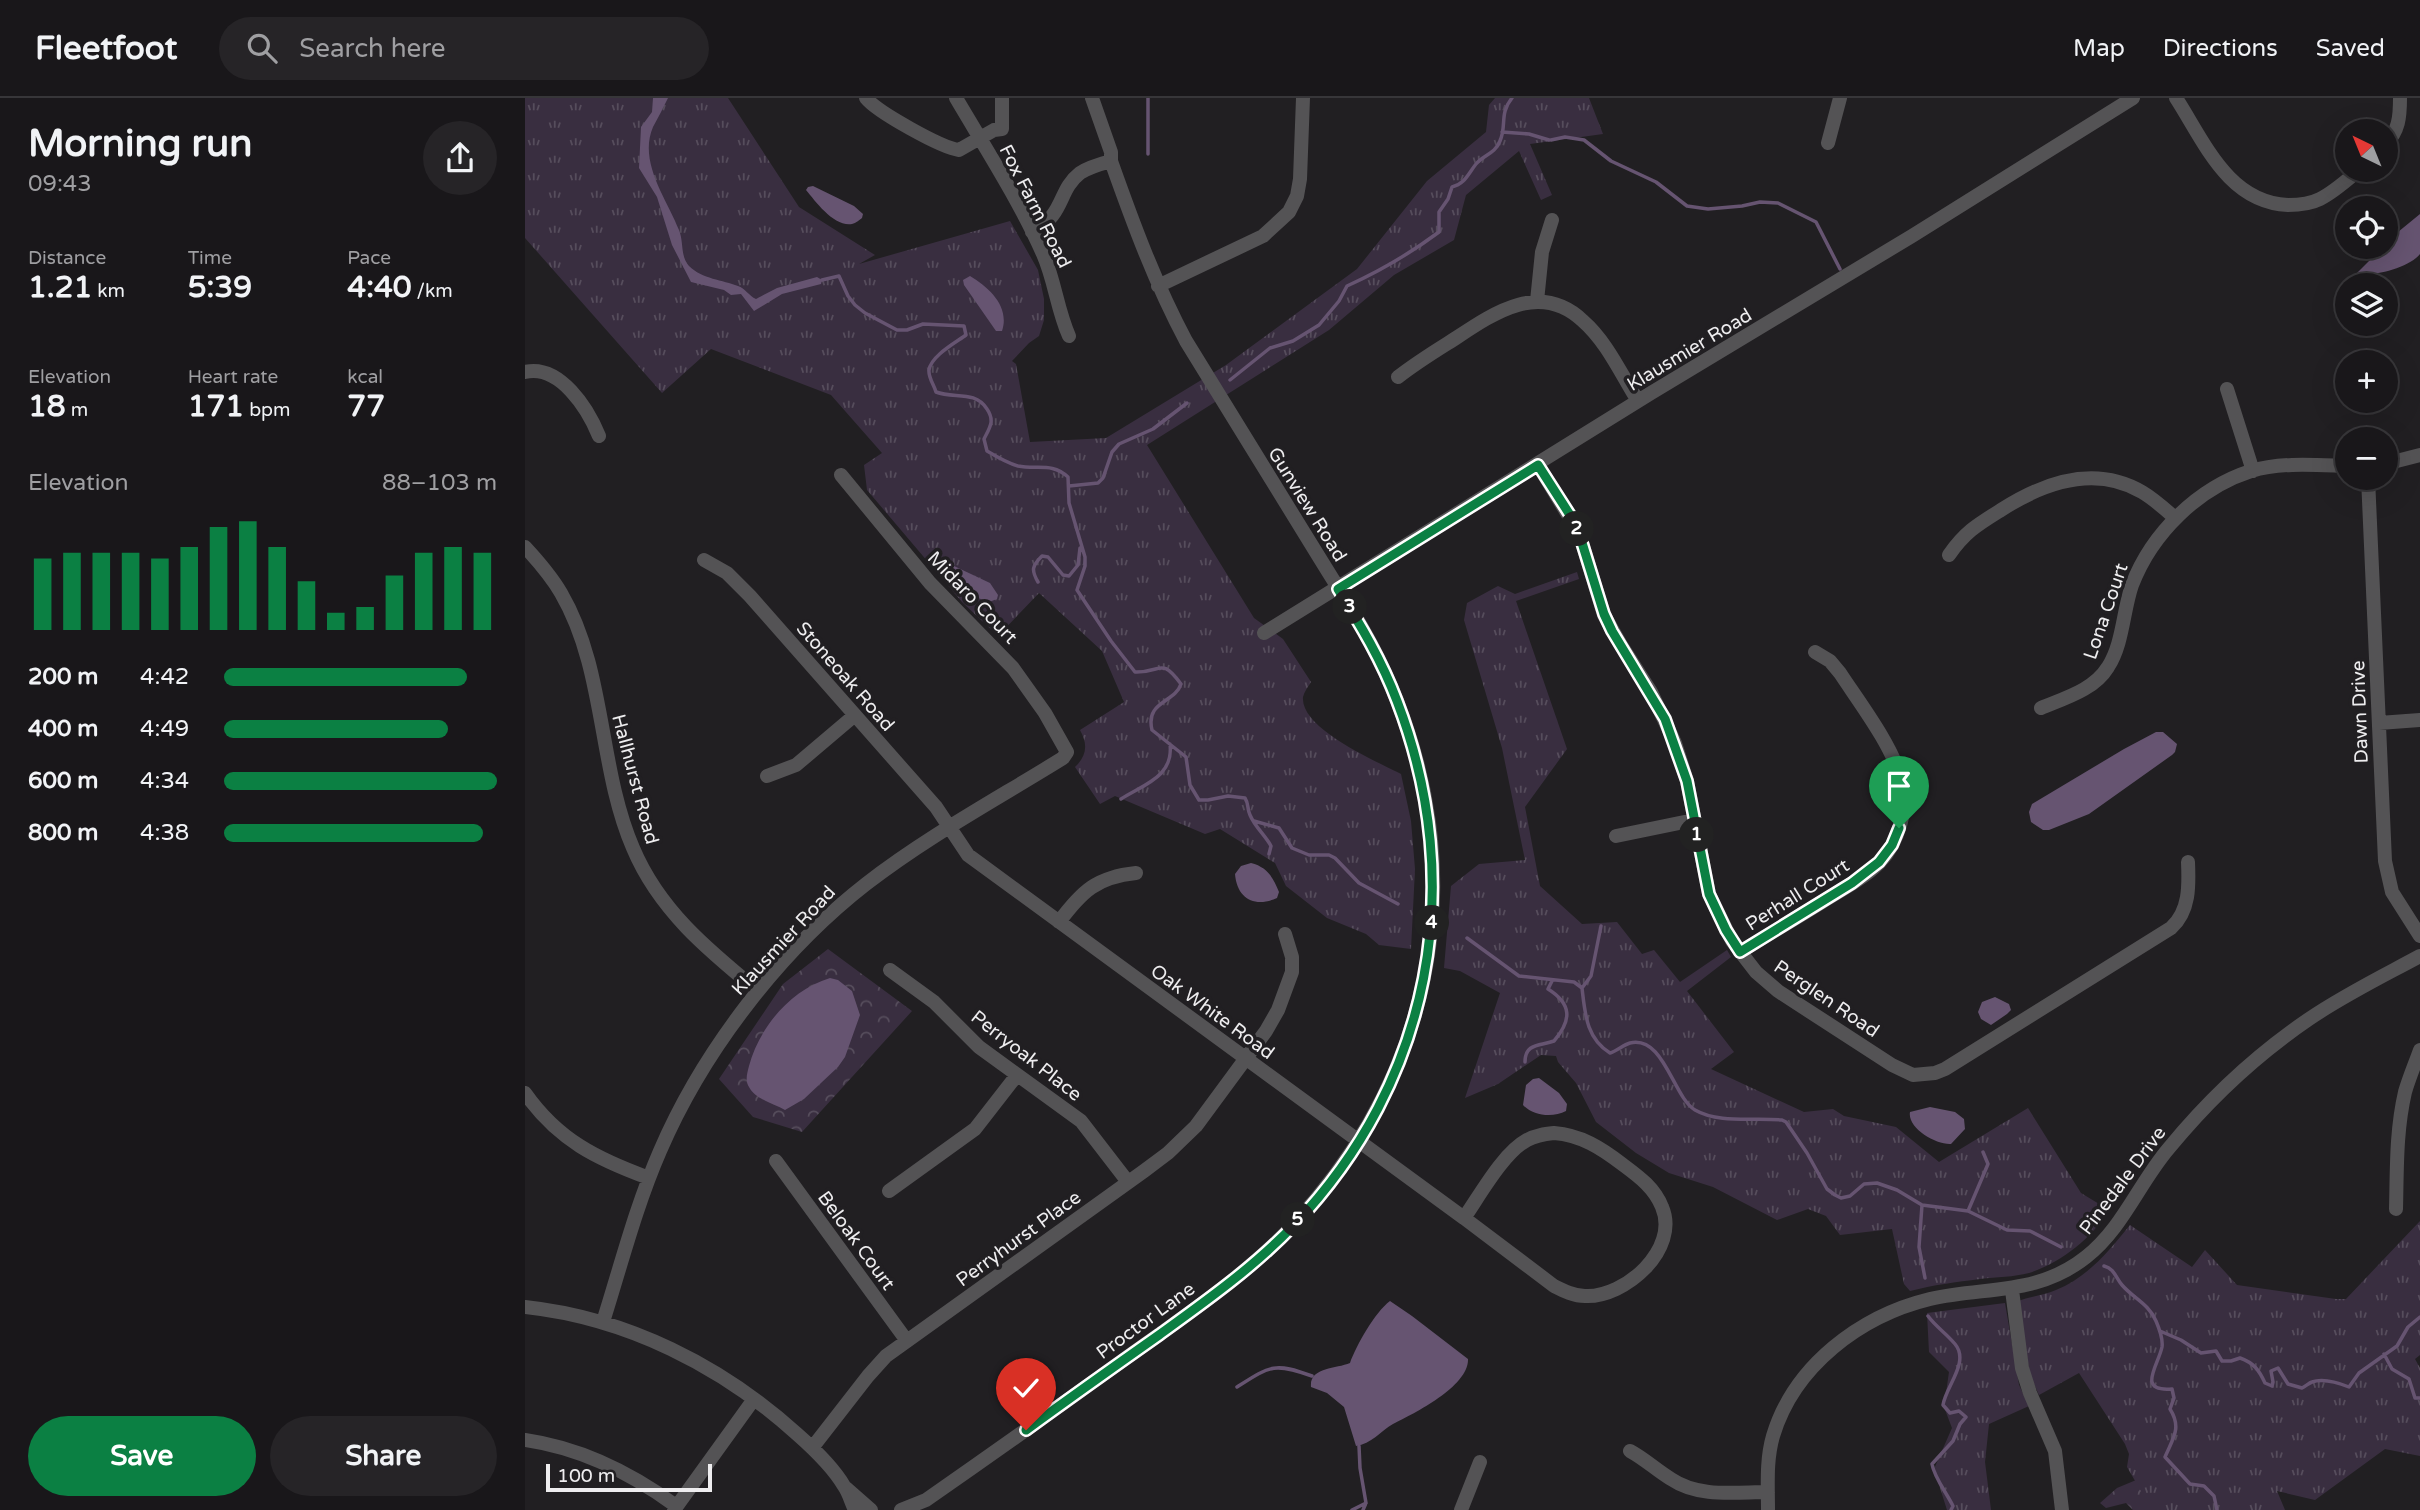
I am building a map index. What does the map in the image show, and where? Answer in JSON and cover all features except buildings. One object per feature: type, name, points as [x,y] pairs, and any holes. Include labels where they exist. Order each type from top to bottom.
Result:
[{"type":"street","points":[[866,98],[883,113],[959,150],[994,130],[1002,129],[1002,98]]},
{"type":"street","name":"Fox Farm Road","points":[[956,98],[1032,232],[1051,272],[1058,309],[1069,336]]},
{"type":"street","name":"Gunview Road","points":[[1092,98],[1141,247],[1158,286],[1186,341],[1381,664],[1398,702],[1421,779],[1433,862],[1433,912],[1429,957],[1421,995],[1392,1081],[1359,1142]]},
{"type":"street","points":[[1158,286],[1263,236],[1289,212],[1297,196],[1300,179],[1303,98]]},
{"type":"street","points":[[1828,143],[1840,98]]},
{"type":"street","name":"Klausmier Road","points":[[1264,633],[2133,98]]},
{"type":"street","points":[[2176,98],[2227,175],[2241,189],[2262,201],[2294,205],[2317,201],[2344,182]]},
{"type":"street","points":[[2398,128],[2400,99]]},
{"type":"street","points":[[1032,232],[1048,223],[1069,186],[1081,173],[1111,160]]},
{"type":"street","points":[[1537,301],[1544,241],[1552,220]]},
{"type":"street","points":[[1398,377],[1489,316],[1511,306],[1537,301],[1561,306],[1581,318],[1605,348],[1638,401]]},
{"type":"street","points":[[525,372],[543,372],[561,382],[588,414],[599,436]]},
{"type":"street","points":[[2227,389],[2253,471]]},
{"type":"street","points":[[2398,461],[2420,455]]},
{"type":"street","name":"Perglen Road","points":[[1538,465],[1579,533],[1604,614],[1612,631],[1665,719],[1687,781],[1709,894],[1726,930],[1756,972],[1789,999],[1892,1065],[1913,1075],[1945,1069],[2098,975],[2176,923],[2183,912],[2188,893],[2188,862]]},
{"type":"street","name":"Lona Court","points":[[2041,708],[2093,684],[2109,666],[2136,575],[2155,541],[2175,518],[2217,487],[2253,471],[2295,465],[2335,466]]},
{"type":"street","name":"Midaro Court","points":[[841,475],[930,583],[1013,668],[1045,713],[1067,752]]},
{"type":"street","points":[[1949,555],[1965,533],[2027,494],[2061,481],[2092,479],[2123,484],[2147,495],[2175,518]]},
{"type":"street","name":"Dawn Drive","points":[[2369,490],[2385,861],[2392,892],[2420,936]]},
{"type":"street","name":"Hallhurst Road","points":[[525,547],[560,591],[578,630],[624,823],[644,871],[688,930],[758,991]]},
{"type":"street","name":"Stoneoak Road","points":[[704,560],[736,581],[936,807],[949,827]]},
{"type":"street","name":"Perhall Court","points":[[1740,952],[1852,883],[1879,862],[1892,845],[1899,828],[1903,791],[1894,761],[1840,673],[1830,661],[1815,652]]},
{"type":"street","points":[[767,776],[796,765],[855,715]]},
{"type":"street","points":[[2379,723],[2420,720]]},
{"type":"street","name":"Klausmier Road","points":[[603,1322],[649,1178],[675,1119],[696,1080],[758,991],[849,898],[949,827],[1063,758],[1067,752]]},
{"type":"street","points":[[1616,836],[1694,820]]},
{"type":"street","name":"Oak White Road","points":[[949,827],[968,855],[1554,1286],[1568,1293],[1584,1296],[1613,1290],[1639,1274],[1659,1252],[1665,1225],[1663,1210],[1647,1184],[1601,1149],[1569,1134],[1554,1133],[1525,1140],[1501,1166],[1464,1218]]},
{"type":"street","points":[[1059,922],[1081,894],[1095,883],[1121,874],[1136,873]]},
{"type":"street","name":"Perryhurst Place","points":[[812,1448],[877,1364],[1168,1153],[1196,1126],[1266,1031],[1287,989],[1292,972],[1292,957],[1285,934]]},
{"type":"street","name":"Pinedale Drive","points":[[1768,1510],[1769,1453],[1778,1423],[1806,1372],[1822,1356],[1858,1330],[1900,1308],[1965,1293],[2012,1290],[2057,1276],[2074,1266],[2104,1241],[2117,1225],[2166,1150],[2203,1109],[2256,1058],[2311,1017],[2420,956]]},
{"type":"street","name":"Perryoak Place","points":[[890,970],[934,1002],[968,1038],[1081,1121],[1128,1182]]},
{"type":"street","points":[[2396,1209],[2397,1143],[2401,1111],[2420,1050]]},
{"type":"street","points":[[889,1191],[975,1129],[1017,1075]]},
{"type":"street","points":[[525,1093],[547,1120],[582,1149],[614,1166],[649,1178]]},
{"type":"street","name":"Proctor Lane","points":[[901,1510],[922,1505],[1235,1278],[1294,1224],[1342,1167],[1359,1142]]},
{"type":"street","name":"Beloak Court","points":[[776,1161],[907,1341]]},
{"type":"street","points":[[2012,1290],[2022,1368],[2055,1451],[2062,1510]]},
{"type":"street","points":[[525,1307],[603,1322],[672,1349],[699,1363],[754,1399],[812,1448],[845,1487],[871,1510]]},
{"type":"street","points":[[525,1440],[563,1448],[606,1464],[640,1481],[675,1508],[754,1399]]},
{"type":"street","points":[[1630,1451],[1651,1463],[1671,1480],[1691,1489],[1705,1492],[1768,1492]]},
{"type":"street","points":[[1461,1510],[1480,1462]]},
{"type":"street","points":[[845,1487],[855,1510]]},
{"type":"green space","points":[[525,98],[728,98],[799,207],[875,255],[859,264],[1010,221],[1038,270],[1044,299],[1044,320],[1039,336],[1012,361],[1016,364],[1030,442],[1106,438],[1226,365],[1357,269],[1427,181],[1486,132],[1489,105],[1495,98],[1589,98],[1603,134],[1530,144],[1552,195],[1541,200],[1519,151],[1466,195],[1454,240],[1394,275],[1329,330],[1147,445],[1254,618],[1283,639],[1311,682],[1303,697],[1305,709],[1314,721],[1341,743],[1401,774],[1411,821],[1415,869],[1411,949],[1379,945],[1366,934],[1327,918],[1286,886],[1275,863],[1220,829],[1205,834],[1115,796],[1100,804],[1075,767],[1085,750],[1080,730],[1124,702],[1102,651],[1039,593],[998,636],[962,602],[867,490],[864,465],[882,453],[831,395],[711,349],[662,393],[525,238]]},
{"type":"green space","points":[[1577,572],[1579,579],[1516,601],[1567,749],[1525,807],[1540,886],[1582,924],[1617,922],[1642,954],[1654,950],[1680,982],[1727,950],[1731,957],[1687,991],[1734,1052],[1711,1069],[1804,1112],[1833,1109],[1844,1116],[1896,1127],[1939,1162],[2028,1108],[2081,1193],[2109,1210],[2094,1231],[2064,1256],[2029,1273],[1910,1291],[1904,1284],[1892,1229],[1840,1235],[1826,1216],[1808,1209],[1777,1220],[1713,1187],[1669,1173],[1636,1153],[1596,1122],[1576,1083],[1556,1056],[1541,1055],[1498,1084],[1465,1098],[1500,993],[1460,971],[1444,968],[1451,886],[1479,864],[1525,860],[1502,748],[1464,620],[1467,603],[1498,586],[1515,594]]},
{"type":"green space","points":[[828,949],[912,1011],[802,1132],[753,1117],[719,1079],[783,984]]},
{"type":"green space","points":[[2420,1221],[2420,1355],[2415,1359],[2420,1368],[2420,1456],[2385,1449],[2315,1500],[2277,1491],[2285,1510],[2152,1510],[2127,1467],[2129,1454],[2125,1444],[2079,1373],[2039,1395],[2030,1375],[2018,1301],[2068,1285],[2106,1254],[2130,1225],[2192,1267],[2205,1250],[2237,1285],[2346,1299]]},
{"type":"green space","points":[[2005,1303],[2019,1385],[2029,1406],[1989,1424],[1985,1462],[1991,1510],[1947,1510],[1934,1469],[1952,1428],[1944,1407],[1949,1372],[1929,1352],[1927,1313]]},
{"type":"green space","points":[[2141,1478],[2207,1510],[2133,1510],[2126,1503],[2106,1508],[2100,1503],[2117,1488]]},
{"type":"shaded area","points":[[653,98],[668,98],[649,140],[651,167],[679,230],[684,258],[689,266],[706,276],[740,287],[756,299],[777,288],[817,277],[822,280],[821,284],[782,294],[754,311],[741,294],[731,295],[724,290],[691,282],[672,245],[657,197],[639,168],[641,127],[652,112]]},
{"type":"shaded area","points":[[813,186],[854,206],[863,214],[862,218],[852,224],[845,224],[832,218],[806,190]]},
{"type":"shaded area","points":[[2420,214],[2420,254],[2415,259],[2381,273],[2357,273],[2371,259],[2398,259],[2398,232]]},
{"type":"shaded area","points":[[970,276],[985,286],[997,299],[1003,314],[1002,331],[996,331],[964,285],[963,280]]},
{"type":"shaded area","points":[[954,566],[990,583],[998,595],[997,599],[989,602],[978,598],[951,572],[950,568]]},
{"type":"shaded area","points":[[2156,732],[2163,732],[2177,744],[2172,755],[2089,814],[2049,830],[2043,830],[2031,822],[2029,812],[2032,804]]},
{"type":"shaded area","points":[[1251,863],[1261,867],[1272,877],[1279,892],[1277,898],[1255,901],[1239,890],[1235,874],[1241,866]]},
{"type":"shaded area","points":[[830,978],[838,980],[852,991],[860,1015],[845,1057],[838,1067],[804,1099],[785,1110],[760,1098],[749,1087],[747,1074],[754,1052],[768,1025],[789,1001],[802,991]]},
{"type":"shaded area","points":[[1995,997],[2009,1004],[2011,1010],[1991,1025],[1981,1019],[1978,1012],[1982,1002]]},
{"type":"shaded area","points":[[1539,1078],[1559,1093],[1567,1104],[1566,1111],[1543,1115],[1532,1112],[1523,1105],[1526,1085]]},
{"type":"shaded area","points":[[1930,1107],[1955,1112],[1964,1119],[1965,1129],[1951,1144],[1931,1139],[1913,1124],[1910,1112]]},
{"type":"shaded area","points":[[1390,1301],[1468,1359],[1466,1369],[1451,1389],[1439,1398],[1371,1440],[1356,1446],[1344,1407],[1327,1393],[1311,1387],[1312,1380],[1319,1372],[1350,1363],[1367,1330]]},
{"type":"waterway","points":[[1148,98],[1148,154]]},
{"type":"waterway","points":[[1230,380],[1270,348],[1293,341],[1319,325],[1339,301],[1347,286],[1395,261],[1439,232],[1439,212],[1452,187],[1463,181],[1479,161],[1498,145],[1504,114],[1512,98]]},
{"type":"waterway","points":[[1502,132],[1529,134],[1549,140]]},
{"type":"waterway","points":[[1551,140],[1565,137],[1584,140],[1611,161],[1656,182],[1687,206],[1708,209],[1760,202],[1778,203],[1816,222],[1840,269]]},
{"type":"waterway","points":[[822,280],[839,276],[855,305],[897,330],[907,330],[923,324],[964,326],[966,335],[944,350],[931,365],[929,375],[936,392],[970,397],[982,403],[991,421],[984,439],[987,451],[1014,465],[1050,468],[1068,477],[1069,503],[1085,557],[1085,566],[1077,590],[1135,672],[1164,668],[1181,684],[1153,713],[1152,730],[1186,757],[1190,785],[1199,800],[1228,796],[1245,798],[1252,819],[1271,846],[1269,854]]},
{"type":"waterway","points":[[1069,486],[1098,483],[1103,478],[1112,452],[1119,444],[1153,429],[1187,403]]},
{"type":"waterway","points":[[1038,582],[1034,568],[1042,556],[1048,557],[1063,575],[1069,576],[1078,565],[1080,548]]},
{"type":"waterway","points":[[1121,799],[1163,772],[1170,755],[1170,744]]},
{"type":"waterway","points":[[1254,821],[1279,828],[1292,848],[1309,855],[1329,855],[1335,858],[1359,883],[1398,904]]},
{"type":"waterway","points":[[1601,926],[1591,976],[1582,988],[1591,1032],[1610,1053],[1630,1043],[1642,1043],[1651,1048],[1660,1057],[1687,1103],[1705,1114],[1726,1119],[1771,1119],[1786,1122],[1827,1189],[1841,1198],[1850,1196],[1864,1184],[1877,1183],[1897,1190],[1922,1205],[1968,1211],[2007,1230],[2030,1231],[2061,1247]]},
{"type":"waterway","points":[[1467,938],[1519,976],[1574,982],[1582,988]]},
{"type":"waterway","points":[[1525,1062],[1530,1048],[1554,1041],[1564,1026],[1567,1013],[1562,1001],[1548,989],[1552,981]]},
{"type":"waterway","points":[[1968,1211],[1988,1164],[1983,1152]]},
{"type":"waterway","points":[[1922,1205],[1919,1247],[1925,1278]]},
{"type":"waterway","points":[[2104,1266],[2113,1271],[2122,1285],[2149,1310],[2159,1330],[2162,1347],[2152,1382],[2161,1389],[2172,1389],[2174,1398],[2170,1409],[2176,1428],[2165,1457],[2190,1484],[2204,1486],[2214,1496],[2217,1510]]},
{"type":"waterway","points":[[1928,1316],[1955,1344],[1960,1358],[1943,1405],[1950,1413],[1959,1411],[1966,1417],[1953,1441],[1932,1464],[1953,1506],[1951,1510]]},
{"type":"waterway","points":[[2272,1386],[2271,1371],[2278,1368],[2288,1384],[2302,1388],[2312,1382],[2321,1381],[2349,1387],[2359,1373],[2397,1346],[2408,1327],[2420,1317]]},
{"type":"waterway","points":[[2160,1331],[2201,1353],[2216,1351],[2222,1361],[2240,1358],[2245,1360],[2261,1374],[2265,1383],[2272,1386]]},
{"type":"waterway","points":[[2384,1354],[2392,1369],[2409,1379],[2415,1398],[2420,1398]]},
{"type":"waterway","points":[[1237,1387],[1257,1374],[1273,1368],[1289,1369],[1312,1376]]},
{"type":"waterway","points":[[1359,1446],[1366,1503],[1363,1510]]},
{"type":"waterway","points":[[1352,1510],[1366,1503]]},
{"type":"route","points":[[1026,1430],[1191,1312],[1268,1250],[1294,1224],[1342,1167],[1378,1111],[1403,1054],[1421,995],[1429,957],[1433,912],[1433,862],[1429,823],[1421,779],[1398,702],[1370,643],[1338,589],[1538,465],[1579,533],[1604,614],[1612,631],[1665,719],[1687,781],[1709,894],[1740,952],[1852,883],[1879,862],[1892,845],[1899,828]]}]
